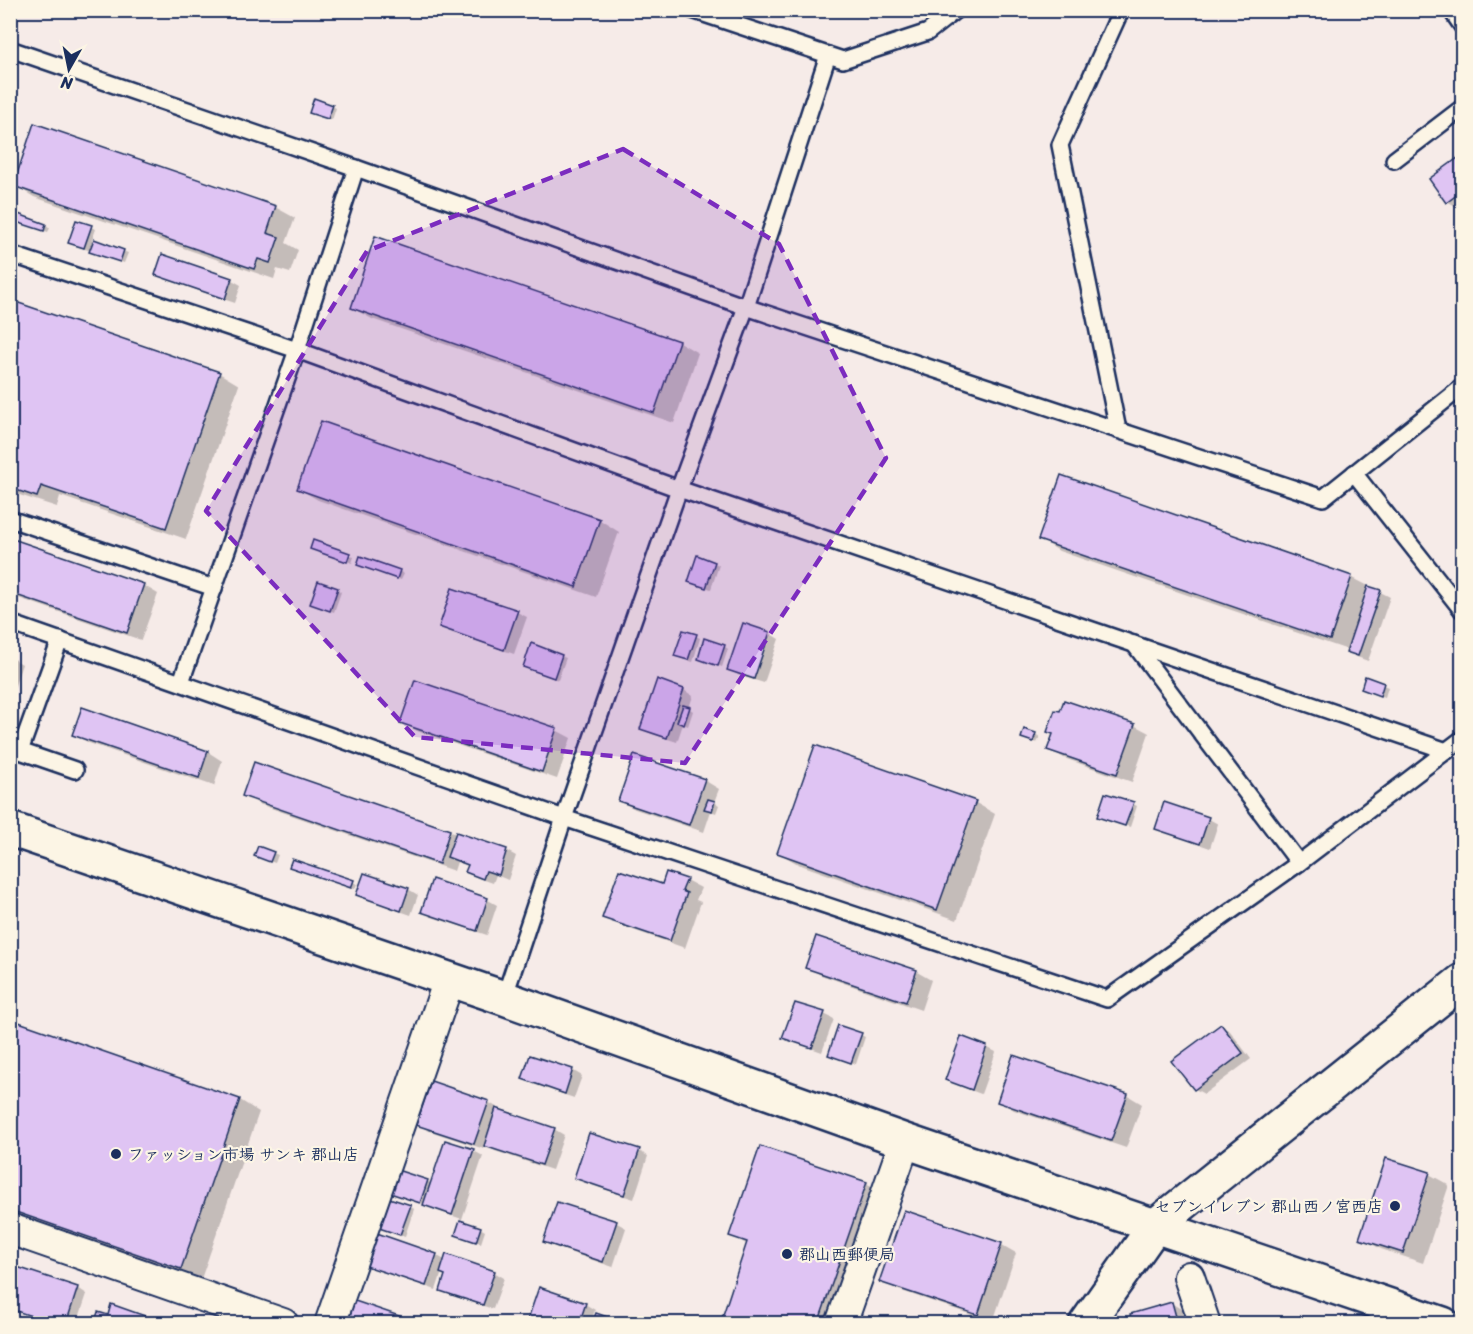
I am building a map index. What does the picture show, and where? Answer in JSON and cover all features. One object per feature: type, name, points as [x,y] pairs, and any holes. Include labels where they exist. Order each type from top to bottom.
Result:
[{"type":"street","points":[[10,828],[504,998],[905,1141],[1443,1323]]},
{"type":"street","points":[[330,1323],[449,980]]},
{"type":"street","points":[[1086,1323],[1155,1226],[1462,981]]},
{"type":"street","points":[[841,1323],[905,1141]]},
{"type":"street","points":[[10,1229],[283,1323]]},
{"type":"street","points":[[1189,1277],[1205,1323]]},
{"type":"lane","points":[[692,10],[843,60],[927,32],[956,10]]},
{"type":"lane","points":[[1118,430],[1060,145],[1121,10]]},
{"type":"lane","points":[[1451,10],[1462,26]]},
{"type":"lane","points":[[10,49],[356,168],[746,307],[1323,498],[1462,387]]},
{"type":"lane","points":[[504,998],[679,489],[746,307],[828,55]]},
{"type":"lane","points":[[1394,160],[1462,108]]},
{"type":"lane","points":[[181,682],[297,350],[356,168]]},
{"type":"lane","points":[[10,254],[297,350],[679,489],[1447,751]]},
{"type":"lane","points":[[1354,473],[1462,610]]},
{"type":"lane","points":[[10,519],[214,588]]},
{"type":"lane","points":[[10,623],[564,818],[1107,999],[1299,863],[1462,739]]},
{"type":"lane","points":[[60,640],[20,751],[75,770]]},
{"type":"lane","points":[[1134,644],[1299,863]]},
{"type":"highlighted area","points":[[623,149],[779,244],[886,458],[685,763],[415,737],[206,511],[367,251]]},
{"type":"building","points":[[314,98],[333,105],[328,119],[309,113]]},
{"type":"building","points":[[34,123],[276,206],[267,233],[279,237],[270,263],[258,259],[254,269],[13,186]]},
{"type":"building","points":[[1462,155],[1462,191],[1446,203],[1429,179]]},
{"type":"building","points":[[10,211],[46,224],[44,231],[10,220]]},
{"type":"building","points":[[76,220],[92,225],[84,248],[68,243]]},
{"type":"building","points":[[375,236],[679,341],[654,413],[351,308]]},
{"type":"building","points":[[94,239],[124,250],[120,262],[89,252]]},
{"type":"building","points":[[162,254],[232,278],[225,299],[155,275]]},
{"type":"building","points":[[10,300],[220,372],[166,528],[41,486],[37,497],[10,488]]},
{"type":"building","points":[[321,421],[600,519],[576,587],[297,489]]},
{"type":"building","points":[[1061,475],[1352,576],[1330,640],[1038,540]]},
{"type":"building","points":[[13,539],[144,584],[127,633],[10,593],[10,546]]},
{"type":"building","points":[[313,540],[350,553],[347,562],[310,549]]},
{"type":"building","points":[[697,555],[715,562],[706,588],[688,582]]},
{"type":"building","points":[[360,556],[400,570],[397,579],[357,565]]},
{"type":"building","points":[[318,581],[338,588],[330,611],[310,604]]},
{"type":"building","points":[[1368,586],[1381,590],[1358,656],[1346,652]]},
{"type":"building","points":[[452,588],[518,610],[504,650],[439,627]]},
{"type":"building","points":[[743,623],[770,632],[754,679],[727,670]]},
{"type":"building","points":[[683,630],[697,634],[688,660],[674,656]]},
{"type":"building","points":[[704,638],[725,645],[718,666],[698,659]]},
{"type":"building","points":[[531,643],[562,655],[554,678],[523,667]]},
{"type":"building","points":[[1365,676],[1384,683],[1380,696],[1361,689]]},
{"type":"building","points":[[657,679],[684,689],[667,738],[640,729]]},
{"type":"building","points":[[415,680],[557,728],[542,772],[400,723]]},
{"type":"building","points":[[1064,700],[1135,724],[1117,774],[1047,750],[1053,734],[1047,732],[1055,710],[1060,711]]},
{"type":"building","points":[[683,705],[690,707],[684,725],[677,722]]},
{"type":"building","points":[[82,707],[208,751],[199,778],[72,735]]},
{"type":"building","points":[[1024,729],[1036,733],[1033,742],[1021,738]]},
{"type":"building","points":[[815,745],[976,801],[937,910],[777,853]]},
{"type":"building","points":[[634,755],[705,779],[689,825],[618,801]]},
{"type":"building","points":[[254,762],[450,830],[439,864],[242,796]]},
{"type":"building","points":[[1105,793],[1134,802],[1125,826],[1097,817]]},
{"type":"building","points":[[708,799],[715,801],[712,811],[704,809]]},
{"type":"building","points":[[1164,802],[1209,817],[1200,844],[1155,829]]},
{"type":"building","points":[[456,832],[507,849],[499,875],[486,871],[483,879],[465,872],[468,865],[447,857]]},
{"type":"building","points":[[258,846],[274,852],[270,862],[254,856]]},
{"type":"building","points":[[292,859],[354,880],[351,888],[289,867]]},
{"type":"building","points":[[619,870],[662,884],[666,872],[687,879],[682,891],[687,893],[670,941],[602,918]]},
{"type":"building","points":[[364,873],[409,888],[401,911],[356,895]]},
{"type":"building","points":[[432,879],[488,898],[477,931],[421,912]]},
{"type":"building","points":[[816,936],[917,970],[906,1002],[805,968]]},
{"type":"building","points":[[795,1003],[825,1012],[812,1048],[782,1038]]},
{"type":"building","name":"ファッション市場 サンキ 郡山店","points":[[10,1019],[240,1099],[181,1269],[10,1210]]},
{"type":"building","points":[[1221,1024],[1243,1053],[1194,1090],[1171,1061]]},
{"type":"building","points":[[838,1025],[862,1033],[851,1063],[828,1055]]},
{"type":"building","points":[[961,1036],[987,1046],[972,1090],[945,1080]]},
{"type":"building","points":[[530,1055],[573,1069],[565,1094],[522,1079]]},
{"type":"building","points":[[1013,1055],[1128,1094],[1111,1141],[997,1102]]},
{"type":"building","points":[[431,1081],[489,1101],[474,1144],[416,1125]]},
{"type":"building","points":[[496,1108],[555,1128],[542,1165],[484,1146]]},
{"type":"building","points":[[589,1133],[640,1149],[624,1195],[574,1178]]},
{"type":"building","points":[[445,1140],[474,1149],[452,1215],[423,1205]]},
{"type":"building","points":[[760,1146],[867,1182],[818,1324],[720,1324],[747,1242],[729,1236]]},
{"type":"building","name":"セブンイレブン 郡山西ノ宮西店","points":[[1386,1158],[1430,1172],[1403,1253],[1359,1239]]},
{"type":"building","points":[[397,1170],[428,1180],[420,1203],[390,1193]]},
{"type":"building","points":[[386,1197],[411,1205],[400,1235],[376,1227]]},
{"type":"building","points":[[557,1202],[617,1221],[603,1262],[543,1242]]},
{"type":"building","points":[[904,1210],[1002,1243],[978,1315],[879,1282]]},
{"type":"building","points":[[460,1220],[481,1227],[476,1242],[455,1235]]},
{"type":"building","points":[[374,1232],[437,1254],[426,1286],[363,1265]]},
{"type":"building","points":[[446,1254],[495,1271],[483,1305],[440,1291],[445,1275],[440,1273]]},
{"type":"building","points":[[17,1267],[78,1287],[66,1324],[56,1324],[10,1309],[10,1287]]},
{"type":"building","points":[[539,1287],[586,1303],[579,1324],[542,1324],[528,1319]]},
{"type":"building","points":[[352,1300],[417,1322],[417,1324],[344,1324]]},
{"type":"building","points":[[1172,1302],[1178,1324],[1133,1324],[1130,1314]]},
{"type":"building","points":[[111,1304],[145,1316],[143,1324],[94,1324],[98,1312],[108,1315]]},
{"type":"building","points":[[596,1313],[627,1324],[592,1324]]},
{"type":"building","points":[[1262,1319],[1264,1324],[1248,1324]]},
{"type":"place","name":"ファッション市場 サンキ 郡山店","points":[[116,1154]]},
{"type":"place","name":"セブンイレブン 郡山西ノ宮西店","points":[[1395,1206]]},
{"type":"place","name":"郡山西郵便局","points":[[787,1254]]}]
